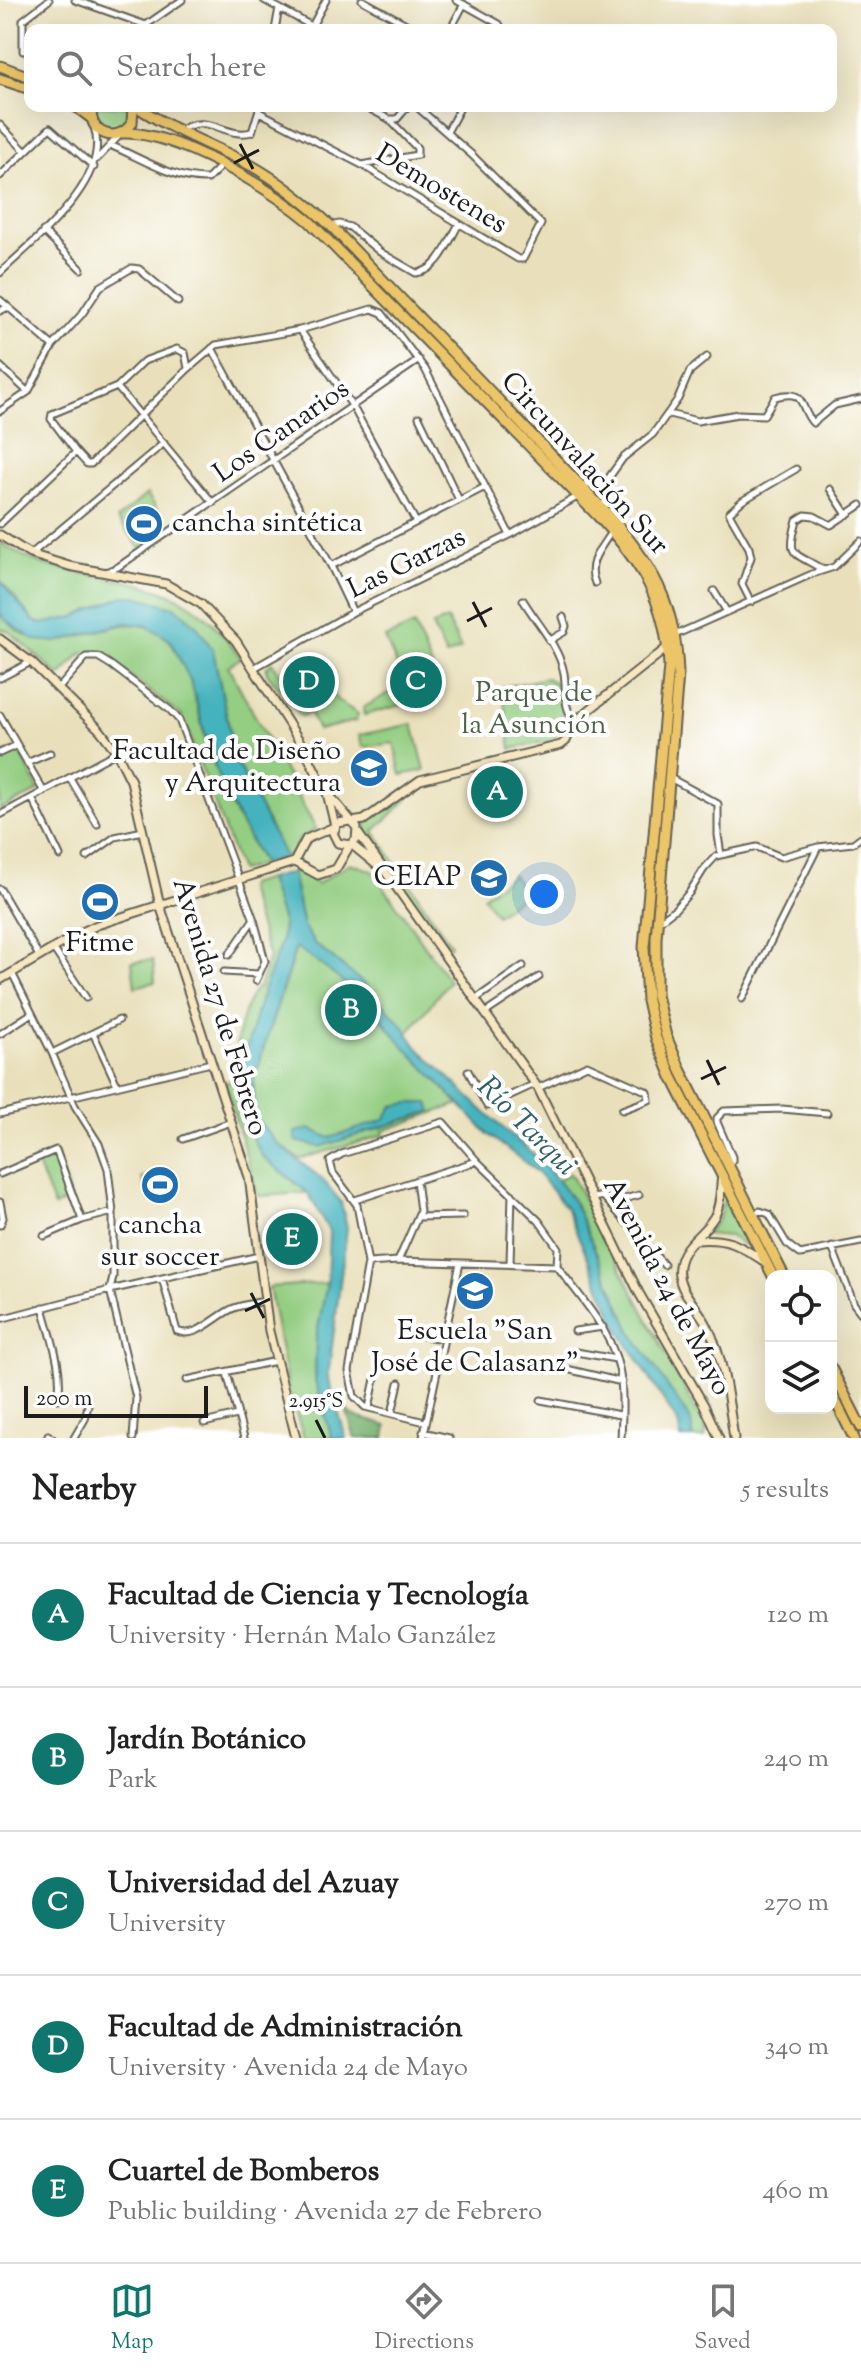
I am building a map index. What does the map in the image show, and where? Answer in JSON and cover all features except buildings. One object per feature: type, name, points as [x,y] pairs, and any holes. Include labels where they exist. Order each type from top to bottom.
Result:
[{"type":"highway","points":[[0,66],[24,75]]},
{"type":"highway","points":[[0,79],[24,87]]},
{"type":"highway","points":[[82,112],[91,120]]},
{"type":"highway","points":[[91,120],[92,112]]},
{"type":"highway","points":[[121,134],[132,123],[133,112]]},
{"type":"highway","name":"Circunvalación Sur","points":[[144,112],[268,176],[331,226],[605,511],[653,571],[665,597],[675,635],[677,691],[657,922],[654,978],[659,1015],[681,1071],[781,1270]]},
{"type":"highway","name":"Circunvalación Sur","points":[[91,120],[95,128],[107,135],[156,138],[222,165],[263,187],[317,228],[612,531],[637,562],[655,593],[665,624],[668,647],[669,685],[644,947],[645,985],[652,1025],[660,1049],[770,1270]]},
{"type":"highway","points":[[837,1380],[861,1427]]},
{"type":"highway","points":[[837,1404],[854,1438]]},
{"type":"street","points":[[23,51],[23,20],[49,0]]},
{"type":"street","points":[[75,0],[137,24]]},
{"type":"street","points":[[149,24],[182,0]]},
{"type":"street","points":[[264,0],[308,24]]},
{"type":"street","points":[[313,24],[326,0]]},
{"type":"street","points":[[362,0],[406,24]]},
{"type":"street","points":[[456,0],[495,24]]},
{"type":"street","points":[[453,24],[464,4]]},
{"type":"street","points":[[276,24],[279,8]]},
{"type":"street","points":[[178,132],[200,123],[245,134],[252,132],[259,112]]},
{"type":"street","name":"Demostenes","points":[[265,112],[362,165],[518,259],[523,259],[541,224],[447,132]]},
{"type":"street","points":[[362,165],[408,158],[418,153],[417,148],[389,119],[376,112]]},
{"type":"street","points":[[389,119],[397,119],[403,112]]},
{"type":"street","points":[[423,112],[447,132],[458,112]]},
{"type":"street","points":[[0,273],[81,190],[96,159],[98,139],[91,120]]},
{"type":"street","points":[[0,125],[25,151]]},
{"type":"street","points":[[0,176],[50,128],[94,167]]},
{"type":"street","points":[[96,159],[121,134]]},
{"type":"street","points":[[110,145],[188,177],[208,179],[222,165]]},
{"type":"street","points":[[331,226],[339,224],[350,227],[380,252],[416,273],[423,273],[433,267],[459,224]]},
{"type":"street","points":[[43,231],[81,269]]},
{"type":"street","points":[[0,411],[28,392],[53,346],[82,314],[100,287],[135,268],[142,270],[178,302]]},
{"type":"street","points":[[0,300],[53,346]]},
{"type":"street","points":[[0,311],[8,307]]},
{"type":"street","points":[[188,369],[185,353],[177,349],[147,359],[117,387],[52,414],[51,419],[76,452],[87,464],[91,464],[212,348],[300,330],[369,308],[385,317],[419,360],[510,535]]},
{"type":"street","points":[[300,330],[353,407],[416,522]]},
{"type":"street","points":[[212,348],[353,612]]},
{"type":"street","points":[[605,511],[605,484],[623,458],[653,434],[669,414],[690,371],[707,357]]},
{"type":"street","name":"Los Canarios","points":[[106,572],[213,503],[419,360]]},
{"type":"street","points":[[0,366],[28,392]]},
{"type":"street","points":[[117,387],[213,503]]},
{"type":"street","points":[[669,414],[697,421],[738,414],[764,415],[775,397],[787,394],[802,400],[813,423],[835,405],[861,399]]},
{"type":"street","points":[[419,417],[459,500]]},
{"type":"street","points":[[30,554],[164,443]]},
{"type":"street","points":[[0,524],[76,452]]},
{"type":"street","points":[[751,602],[742,584],[751,557],[749,548],[729,513],[742,501],[796,469]]},
{"type":"street","points":[[580,485],[605,484]]},
{"type":"street","points":[[331,566],[485,487]]},
{"type":"street","points":[[830,489],[847,515]]},
{"type":"street","name":"Las Garzas","points":[[254,668],[353,612],[510,535],[577,497]]},
{"type":"street","points":[[823,570],[795,556],[792,549],[797,520],[805,515],[814,516],[831,525],[861,505]]},
{"type":"street","points":[[595,583],[591,569],[594,558],[612,531]]},
{"type":"street","points":[[0,535],[30,554],[69,566],[166,584],[201,604],[227,630],[254,668],[302,745],[326,791],[358,832]]},
{"type":"street","points":[[675,635],[834,567],[861,541]]},
{"type":"street","points":[[123,575],[121,569],[126,561]]},
{"type":"street","points":[[714,591],[727,612]]},
{"type":"street","points":[[523,600],[549,641],[564,673],[564,696],[574,722]]},
{"type":"street","points":[[549,641],[564,632],[563,617]]},
{"type":"street","name":"Avenida 27 de Febrero","points":[[0,639],[31,662],[100,730],[117,752],[131,781],[160,905],[253,1197],[265,1301],[276,1361],[296,1438]]},
{"type":"street","points":[[0,980],[97,925],[294,862],[306,839],[341,821],[364,820],[420,780],[561,745],[574,722],[668,647]]},
{"type":"street","points":[[59,688],[78,664],[86,657],[93,656],[111,665],[170,710],[183,728],[240,880],[265,961],[258,977],[224,972]]},
{"type":"street","points":[[0,678],[31,662]]},
{"type":"street","points":[[0,715],[44,792]]},
{"type":"street","points":[[0,753],[17,745]]},
{"type":"street","points":[[0,815],[117,752]]},
{"type":"street","points":[[27,763],[50,753]]},
{"type":"street","points":[[70,778],[97,824]]},
{"type":"street","points":[[670,778],[718,804],[721,855]]},
{"type":"street","points":[[326,791],[335,826],[333,836],[344,846],[350,845]]},
{"type":"street","points":[[32,798],[60,856]]},
{"type":"street","points":[[294,862],[318,875],[329,873],[341,863],[364,820]]},
{"type":"street","points":[[87,857],[115,837],[144,830]]},
{"type":"street","name":"Avenida 24 de Mayo","points":[[358,832],[537,1086],[639,1293],[704,1405],[719,1438]]},
{"type":"street","points":[[657,922],[675,909],[716,856],[757,847],[781,857],[818,847],[853,843],[861,837]]},
{"type":"street","name":"Avenida 24 de Mayo","points":[[350,845],[390,877]]},
{"type":"street","points":[[742,999],[818,847]]},
{"type":"street","points":[[0,889],[39,956]]},
{"type":"street","points":[[229,955],[254,920]]},
{"type":"street","points":[[53,948],[86,998]]},
{"type":"street","points":[[475,999],[523,966]]},
{"type":"street","points":[[12,973],[71,1096],[99,1144],[108,1169],[113,1212],[113,1277],[110,1290],[136,1398],[133,1438]]},
{"type":"street","points":[[485,1013],[539,977]]},
{"type":"street","points":[[0,1034],[32,1013]]},
{"type":"street","points":[[52,1053],[119,1020]]},
{"type":"street","points":[[93,1033],[117,1085]]},
{"type":"street","points":[[0,1114],[211,1063]]},
{"type":"street","points":[[468,1071],[487,1106],[587,1065],[648,1092],[649,1100],[622,1110]]},
{"type":"street","points":[[728,1166],[732,1157],[717,1122],[724,1111],[782,1109],[827,1113]]},
{"type":"street","points":[[183,1139],[231,1122]]},
{"type":"street","points":[[425,1422],[369,1408],[354,1396],[349,1371],[368,1263],[355,1200],[330,1167],[330,1161],[443,1122],[477,1161],[539,1221],[558,1248],[557,1266],[603,1327],[617,1359],[622,1382],[621,1438]]},
{"type":"street","points":[[0,1174],[56,1150],[82,1220]]},
{"type":"street","points":[[355,1200],[477,1161]]},
{"type":"street","points":[[722,1175],[717,1210],[681,1256],[679,1282],[706,1323],[717,1347],[727,1385],[733,1436]]},
{"type":"street","points":[[398,1261],[420,1211],[416,1180]]},
{"type":"street","points":[[510,1263],[512,1194]]},
{"type":"street","points":[[610,1203],[639,1195]]},
{"type":"street","points":[[594,1198],[603,1196],[664,1265]]},
{"type":"street","points":[[0,1202],[3,1218],[0,1225]]},
{"type":"street","points":[[752,1214],[760,1211],[769,1214],[787,1244],[800,1254],[861,1242]]},
{"type":"street","points":[[44,1236],[82,1220],[113,1212]]},
{"type":"street","points":[[418,1217],[463,1216]]},
{"type":"street","points":[[695,1240],[714,1238],[730,1241],[765,1262]]},
{"type":"street","points":[[832,1247],[854,1304],[861,1313]]},
{"type":"street","points":[[0,1319],[259,1256]]},
{"type":"street","points":[[368,1263],[398,1261],[557,1266]]},
{"type":"street","points":[[449,1438],[423,1435],[460,1263]]},
{"type":"street","points":[[162,1278],[177,1331],[182,1334],[198,1330],[236,1307],[265,1301]]},
{"type":"street","points":[[43,1307],[58,1370],[58,1399]]},
{"type":"street","points":[[575,1331],[603,1327]]},
{"type":"street","points":[[413,1334],[443,1339]]},
{"type":"street","points":[[576,1352],[617,1359]]},
{"type":"street","points":[[187,1380],[276,1361]]},
{"type":"street","points":[[558,1367],[622,1382]]},
{"type":"street","points":[[227,1373],[244,1438]]},
{"type":"street","points":[[369,1408],[375,1379]]},
{"type":"street","points":[[392,1413],[399,1383]]},
{"type":"street","points":[[541,1400],[620,1415]]},
{"type":"street","points":[[74,1438],[85,1419],[88,1405]]},
{"type":"street","points":[[204,1423],[237,1415]]},
{"type":"green space","points":[[96,112],[130,113],[127,124],[112,132],[97,119]]},
{"type":"green space","name":"cancha sintética","points":[[147,494],[170,529],[140,548],[117,519]]},
{"type":"green space","points":[[0,542],[46,565],[169,593],[199,610],[212,623],[241,658],[228,666],[316,829],[299,840],[292,854],[285,857],[236,761],[213,650],[108,602],[75,617],[42,624],[34,621],[0,580]]},
{"type":"green space","points":[[0,613],[21,633],[42,640],[64,640],[128,625],[149,627],[168,639],[187,673],[206,742],[227,798],[263,864],[240,871],[182,716],[98,651],[81,654],[60,676],[8,631],[0,629]]},
{"type":"green space","points":[[447,619],[461,649],[446,656],[432,626]]},
{"type":"green space","points":[[414,625],[435,674],[406,686],[385,638]]},
{"type":"green space","points":[[272,662],[283,678],[290,675],[310,703],[329,690],[338,701],[358,714],[356,721],[318,730],[310,713],[301,716],[267,673],[266,668]]},
{"type":"green space","name":"Parque de la Asunción","points":[[546,678],[558,684],[564,712],[554,740],[511,749],[502,687]]},
{"type":"green space","points":[[399,687],[409,703],[364,715],[363,708]]},
{"type":"green space","points":[[413,724],[425,770],[401,775],[394,743],[363,747],[359,735]]},
{"type":"green space","points":[[18,747],[39,791],[0,810],[0,756]]},
{"type":"green space","points":[[409,792],[408,799],[374,831],[451,945],[446,949],[365,833],[366,823]]},
{"type":"green space","points":[[350,863],[373,871],[449,981],[401,1042],[459,1104],[383,1131],[384,1135],[300,1159],[277,1143],[256,1119],[253,1081],[303,926],[292,872],[300,871],[317,884]]},
{"type":"green space","points":[[513,875],[526,893],[496,915],[483,896]]},
{"type":"green space","points":[[268,879],[283,925],[281,942],[238,1078],[241,1110],[244,1123],[263,1157],[308,1193],[258,1196],[225,1083],[231,1081],[245,1009],[256,988],[259,988],[269,957],[247,889],[248,885]]},
{"type":"green space","points":[[153,960],[155,982],[135,987],[132,962]]},
{"type":"green space","points":[[56,1153],[70,1199],[54,1207],[35,1160]]},
{"type":"green space","name":"cancha sur soccer","points":[[171,1169],[178,1192],[150,1201],[142,1178]]},
{"type":"green space","points":[[570,1173],[706,1429],[705,1438],[693,1438],[690,1421],[631,1331],[574,1202],[557,1180]]},
{"type":"green space","points":[[724,1199],[746,1246],[729,1236],[705,1234],[719,1218]]},
{"type":"green space","points":[[327,1283],[316,1338],[315,1380],[332,1438],[304,1438],[288,1389],[269,1287]]},
{"type":"green space","points":[[346,1409],[354,1416],[387,1426],[385,1438],[355,1438]]},
{"type":"water","points":[[0,580],[33,621],[42,624],[75,617],[123,596],[136,596],[177,608],[197,626],[213,650],[236,761],[285,857],[263,864],[224,792],[191,682],[170,640],[147,626],[126,623],[57,642],[34,640],[0,613]]},
{"type":"water","points":[[292,872],[303,926],[314,943],[363,983],[401,1023],[418,1048],[544,1163],[574,1202],[631,1331],[691,1421],[693,1438],[681,1438],[678,1423],[619,1330],[566,1208],[536,1171],[488,1134],[365,1002],[296,947],[253,1081],[256,1119],[277,1143],[322,1179],[341,1202],[347,1228],[328,1378],[346,1438],[332,1438],[315,1380],[316,1338],[327,1283],[329,1231],[308,1193],[263,1157],[244,1123],[238,1078],[281,942],[283,925],[268,879]]},
{"type":"water","points":[[429,1103],[432,1111],[320,1147],[296,1141],[295,1132],[310,1129],[330,1138],[384,1120],[393,1106]]},
{"type":"place","name":"cancha sintética","points":[[144,524]]},
{"type":"place","name":"Facultad de Administración","points":[[309,682]]},
{"type":"place","name":"Universidad del Azuay","points":[[416,682]]},
{"type":"place","name":"Facultad de Diseño y Arquitectura","points":[[369,768]]},
{"type":"place","name":"Facultad de Ciencia y Tecnología","points":[[497,792]]},
{"type":"place","name":"CEIAP","points":[[489,878]]},
{"type":"place","name":"Fitme","points":[[100,902]]},
{"type":"place","name":"Jardín Botánico","points":[[351,1010]]},
{"type":"place","name":"cancha sur soccer","points":[[160,1185]]},
{"type":"place","name":"Cuartel de Bomberos","points":[[292,1239]]},
{"type":"place","name":"Escuela \"San José de Calasanz\"","points":[[475,1291]]},
{"type":"water label","name":"Río Tarqui","points":[[526,1127]]}]
